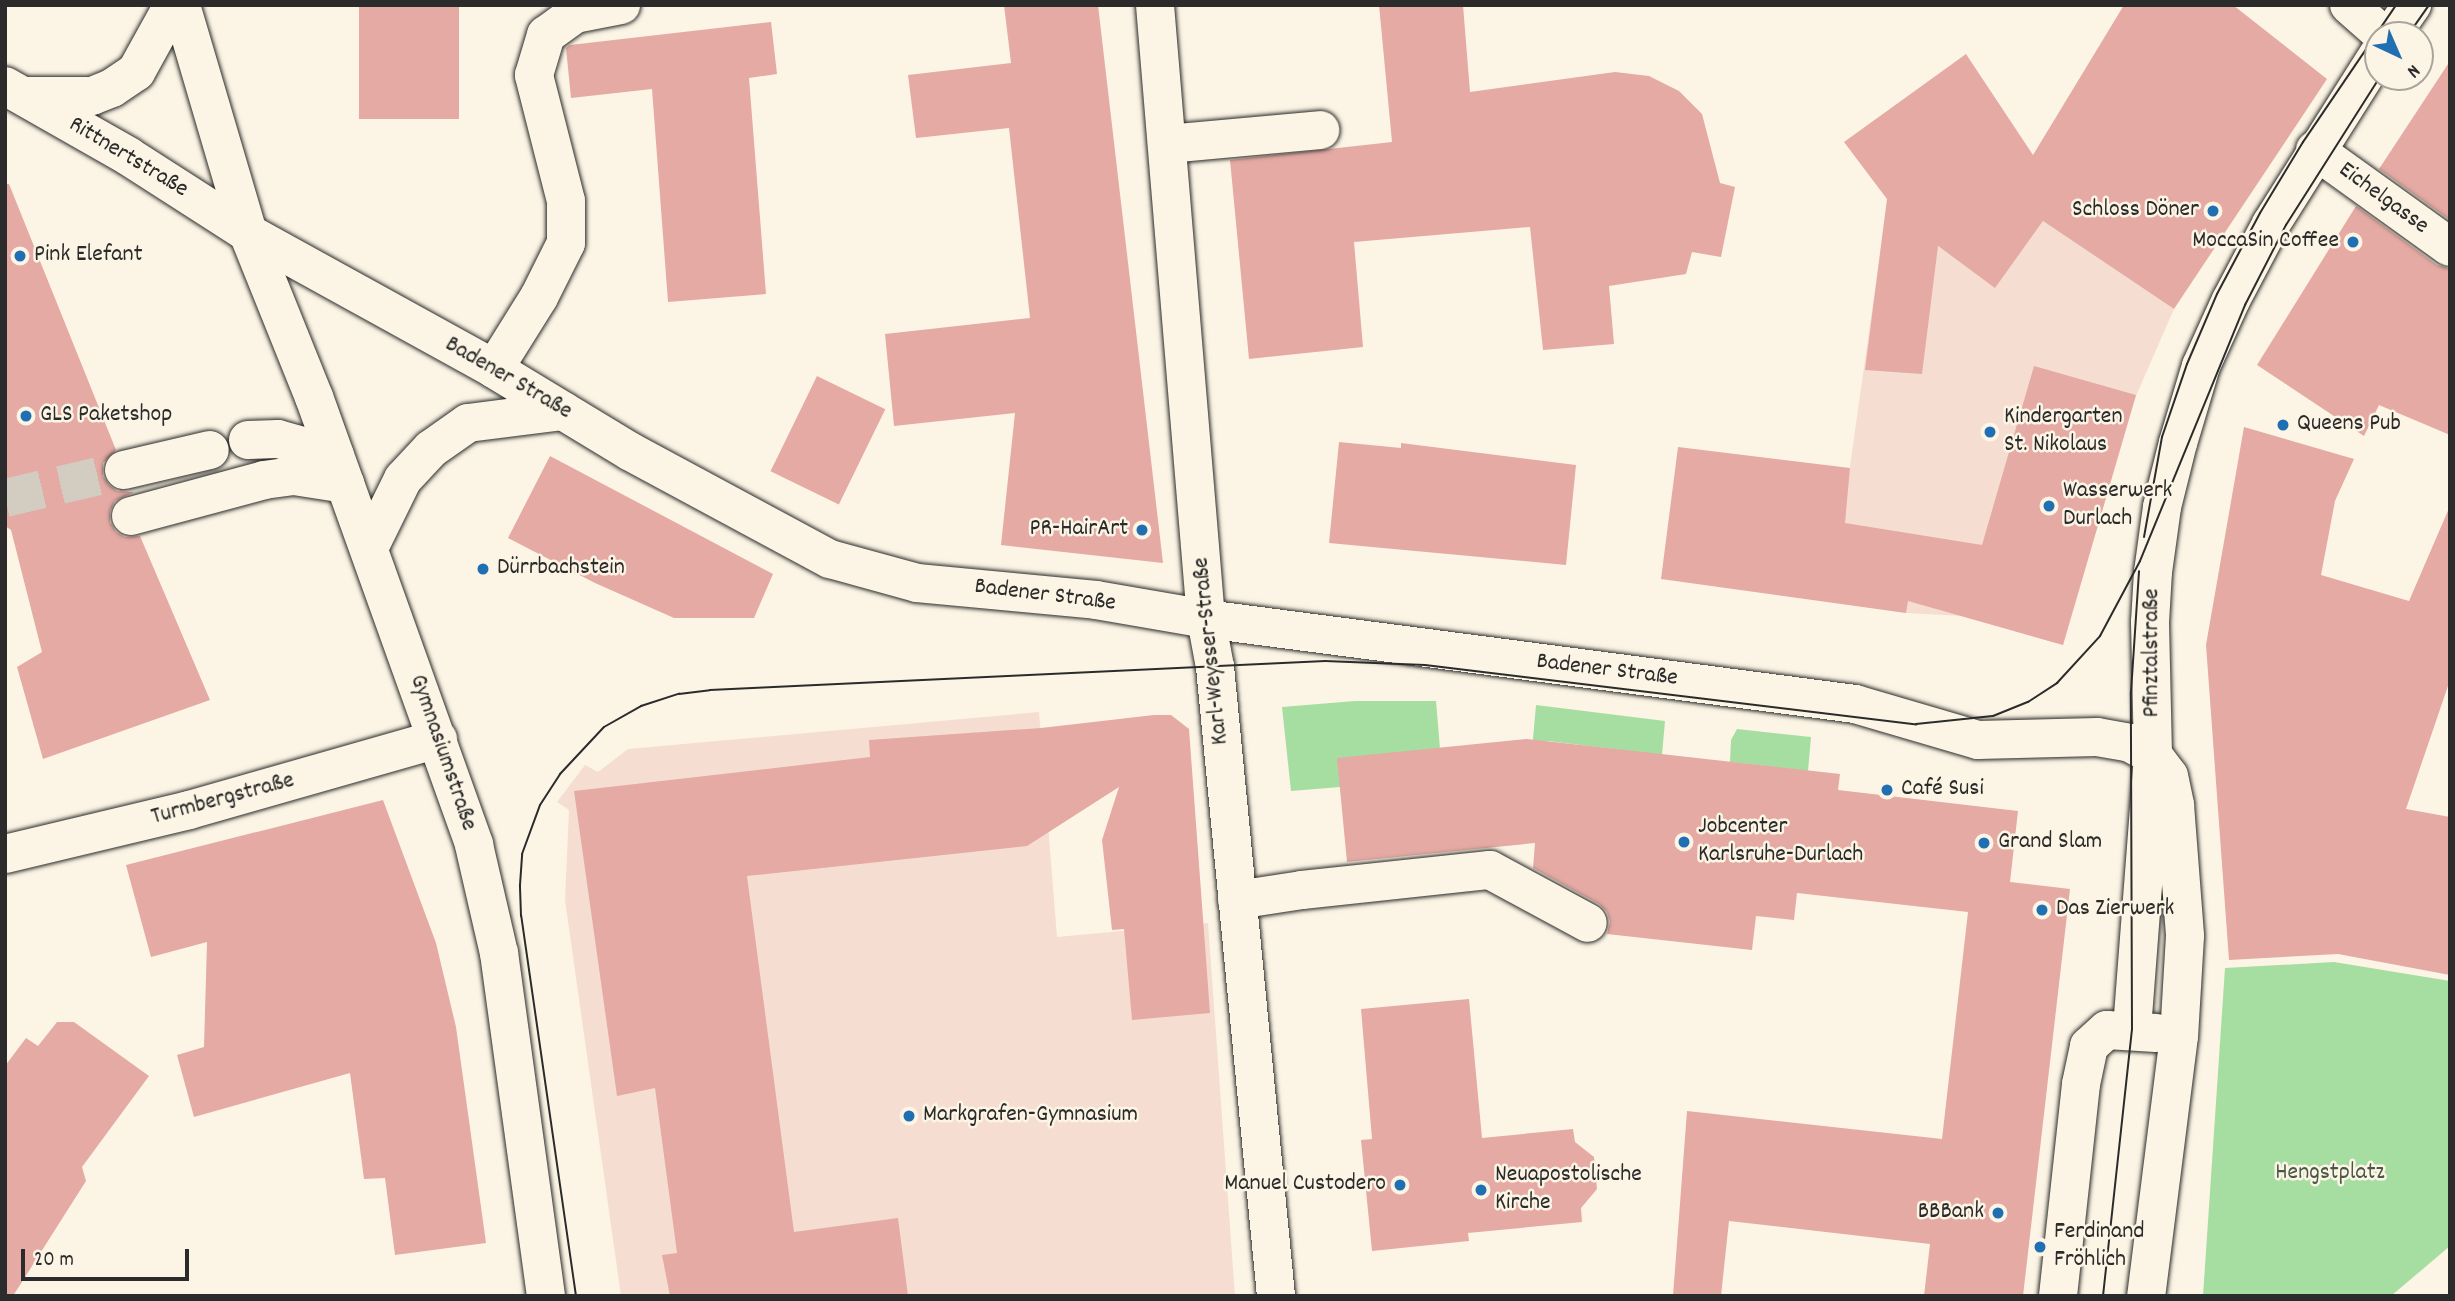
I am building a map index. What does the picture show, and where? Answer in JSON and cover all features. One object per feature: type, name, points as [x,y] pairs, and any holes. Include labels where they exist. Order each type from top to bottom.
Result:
[{"type":"main road","points":[[14,91],[92,96],[113,88],[136,72],[173,5]]},
{"type":"main road","points":[[181,5],[248,233]]},
{"type":"main road","points":[[494,369],[539,297],[566,243],[566,201],[534,75],[546,35],[575,14],[621,5]]},
{"type":"main road","name":"Karl-Weysser-Straße","points":[[1155,5],[1206,619],[1215,667],[1276,1296]]},
{"type":"main road","points":[[2349,5],[2367,21]]},
{"type":"main road","points":[[2401,21],[2412,5]]},
{"type":"main road","name":"Pfinztalstraße","points":[[2146,1296],[2179,1036],[2185,936],[2175,805],[2169,776],[2153,755],[2150,622],[2153,572],[2162,508],[2201,366],[2231,300],[2315,150],[2364,76]]},
{"type":"main road","name":"Rittnertstraße","points":[[14,91],[161,176],[248,233]]},
{"type":"main road","points":[[1167,144],[1320,130]]},
{"type":"main road","name":"Eichelgasse","points":[[2315,150],[2450,247]]},
{"type":"main road","name":"Badener Straße","points":[[248,233],[494,369],[631,452],[830,559],[917,583],[1096,600],[1206,619],[1833,700],[1978,740],[2097,737],[2130,743],[2153,755]]},
{"type":"main road","name":"Gymnasiumstraße","points":[[248,233],[340,469],[474,845],[499,953],[546,1296]]},
{"type":"main road","points":[[369,548],[403,479],[431,449],[468,423],[564,411]]},
{"type":"main road","points":[[248,440],[278,439],[340,469]]},
{"type":"main road","points":[[124,470],[210,450]]},
{"type":"main road","points":[[131,516],[264,480],[340,469]]},
{"type":"main road","name":"Turmbergstraße","points":[[5,854],[189,810],[438,739]]},
{"type":"main road","points":[[2132,1029],[2153,755]]},
{"type":"main road","points":[[1237,900],[1302,890],[1490,870],[1588,923]]},
{"type":"main road","points":[[2058,1296],[2081,1084],[2089,1046],[2107,1030],[2132,1029],[2179,1036]]},
{"type":"shaded area","name":"Kindergarten St. Nikolaus","points":[[1885,218],[1905,223],[1995,287],[2043,221],[2174,309],[2136,396],[2063,645],[1962,616],[1906,613],[1831,601]]},
{"type":"shaded area","name":"Markgrafen-Gymnasium","points":[[1039,712],[1057,937],[1208,923],[1235,1296],[621,1296],[565,900],[569,810],[557,802],[585,765],[598,772],[628,749]]},
{"type":"green space","points":[[1355,701],[1436,701],[1440,749],[1340,787],[1291,791],[1282,707]]},
{"type":"green space","points":[[1536,705],[1665,721],[1662,755],[1548,741],[1532,750]]},
{"type":"green space","points":[[1737,729],[1811,737],[1808,771],[1730,762],[1731,740]]},
{"type":"green space","name":"Hengstplatz","points":[[2334,962],[2450,981],[2450,1246],[2391,1296],[2203,1296],[2225,968]]},
{"type":"building","points":[[359,5],[459,5],[459,119],[359,119]]},
{"type":"building","points":[[1004,5],[1098,5],[1163,563],[1001,545],[1015,413],[894,426],[885,334],[1030,318],[1009,128],[916,138],[908,75],[1011,63]]},
{"type":"building","points":[[1379,5],[1463,5],[1470,92],[1615,72],[1649,76],[1679,91],[1702,114],[1720,183],[1735,187],[1721,257],[1692,252],[1686,274],[1609,286],[1614,344],[1543,350],[1530,227],[1354,242],[1363,347],[1249,359],[1230,160],[1392,142]]},
{"type":"building","points":[[2124,5],[2233,5],[2327,79],[2174,309],[2043,221],[1995,288],[1938,246],[1922,374],[1865,370],[1887,199],[1844,142],[1966,54],[2033,155]]},
{"type":"building","points":[[771,22],[777,74],[749,78],[766,294],[668,302],[652,89],[571,98],[566,48],[570,45]]},
{"type":"building","points":[[2450,61],[2450,220],[2379,169],[2430,91],[2434,91],[2434,85]]},
{"type":"building","points":[[5,184],[9,184],[116,450],[103,463],[103,476],[117,491],[134,492],[115,501],[110,511],[110,522],[116,532],[125,537],[140,536],[210,700],[43,759],[17,667],[42,652],[11,530],[5,526]]},
{"type":"building","points":[[2356,206],[2437,265],[2450,269],[2450,435],[2379,405],[2364,436],[2257,365]]},
{"type":"building","points":[[2034,366],[2136,395],[2063,645],[1908,601],[1906,613],[1661,579],[1678,447],[1850,468],[1845,523],[1982,545]]},
{"type":"building","points":[[817,376],[885,409],[839,505],[771,471]]},
{"type":"building","points":[[2244,427],[2354,459],[2335,501],[2321,575],[2409,601],[2450,506],[2450,680],[2406,809],[2450,817],[2450,975],[2338,954],[2229,960],[2206,645]]},
{"type":"building","points":[[1339,442],[1401,448],[1401,443],[1576,465],[1566,565],[1329,543]]},
{"type":"building","points":[[550,456],[773,574],[754,618],[674,618],[595,583],[508,538]]},
{"type":"building","points":[[1171,715],[1189,729],[1210,1013],[1132,1020],[1124,929],[1112,930],[1102,840],[1119,787],[1027,846],[747,876],[794,1232],[898,1218],[908,1296],[670,1296],[662,1255],[677,1253],[655,1088],[617,1096],[574,791],[870,757],[869,740],[1041,728]]},
{"type":"building","points":[[1527,739],[1840,774],[1838,790],[2018,811],[2010,882],[2070,889],[2023,1296],[1924,1296],[1930,1244],[1729,1221],[1721,1296],[1673,1296],[1687,1111],[1942,1139],[1968,912],[1797,893],[1794,920],[1756,916],[1752,950],[1607,934],[1610,922],[1607,912],[1599,904],[1533,868],[1535,843],[1347,862],[1337,758]]},
{"type":"building","points":[[383,800],[436,943],[456,1027],[486,1243],[395,1255],[385,1178],[364,1179],[350,1073],[194,1117],[177,1055],[204,1047],[207,942],[151,957],[126,865]]},
{"type":"building","name":"Neuapostolische Kirche","points":[[1469,999],[1482,1138],[1573,1129],[1575,1142],[1594,1157],[1597,1189],[1581,1208],[1582,1222],[1468,1233],[1469,1241],[1372,1251],[1361,1140],[1372,1139],[1361,1009]]},
{"type":"building","points":[[57,1022],[74,1022],[149,1076],[82,1167],[86,1181],[13,1296],[5,1296],[5,1066],[26,1038],[38,1046]]},
{"type":"tunnel","points":[[5,498],[124,470]]},
{"type":"tram line","points":[[2144,537],[2162,437],[2187,364],[2217,294],[2260,213],[2303,142],[2396,5]]},
{"type":"tram line","points":[[2418,21],[2429,5]]},
{"type":"tram line","points":[[576,1296],[521,916],[520,885],[522,854],[540,805],[560,774],[604,727],[641,706],[679,694],[710,690],[1325,661],[1425,665],[1916,724],[1993,716],[2028,702],[2057,683],[2100,636],[2140,561],[2245,305],[2286,225],[2371,91]]},
{"type":"tram line","points":[[2103,1296],[2132,1029],[2131,692],[2139,571]]},
{"type":"place","name":"Schloss Döner","points":[[2213,211]]},
{"type":"place","name":"MoccaSin Coffee","points":[[2353,242]]},
{"type":"place","name":"Pink Elefant","points":[[20,256]]},
{"type":"place","name":"GLS Paketshop","points":[[26,416]]},
{"type":"place","name":"Queens Pub","points":[[2283,425]]},
{"type":"place","name":"Kindergarten St. Nikolaus","points":[[1990,432]]},
{"type":"place","name":"Wasserwerk Durlach","points":[[2049,506]]},
{"type":"place","name":"PR-HairArt","points":[[1142,530]]},
{"type":"place","name":"Dürrbachstein","points":[[483,569]]},
{"type":"place","name":"Café Susi","points":[[1887,790]]},
{"type":"place","name":"Jobcenter Karlsruhe-Durlach","points":[[1684,842]]},
{"type":"place","name":"Grand Slam","points":[[1984,843]]},
{"type":"place","name":"Das Zierwerk","points":[[2042,910]]},
{"type":"place","name":"Markgrafen-Gymnasium","points":[[909,1116]]},
{"type":"place","name":"Manuel Custodero","points":[[1400,1185]]},
{"type":"place","name":"Neuapostolische Kirche","points":[[1481,1190]]},
{"type":"place","name":"BBBank","points":[[1998,1213]]},
{"type":"place","name":"Ferdinand Fröhlich","points":[[2040,1247]]}]
